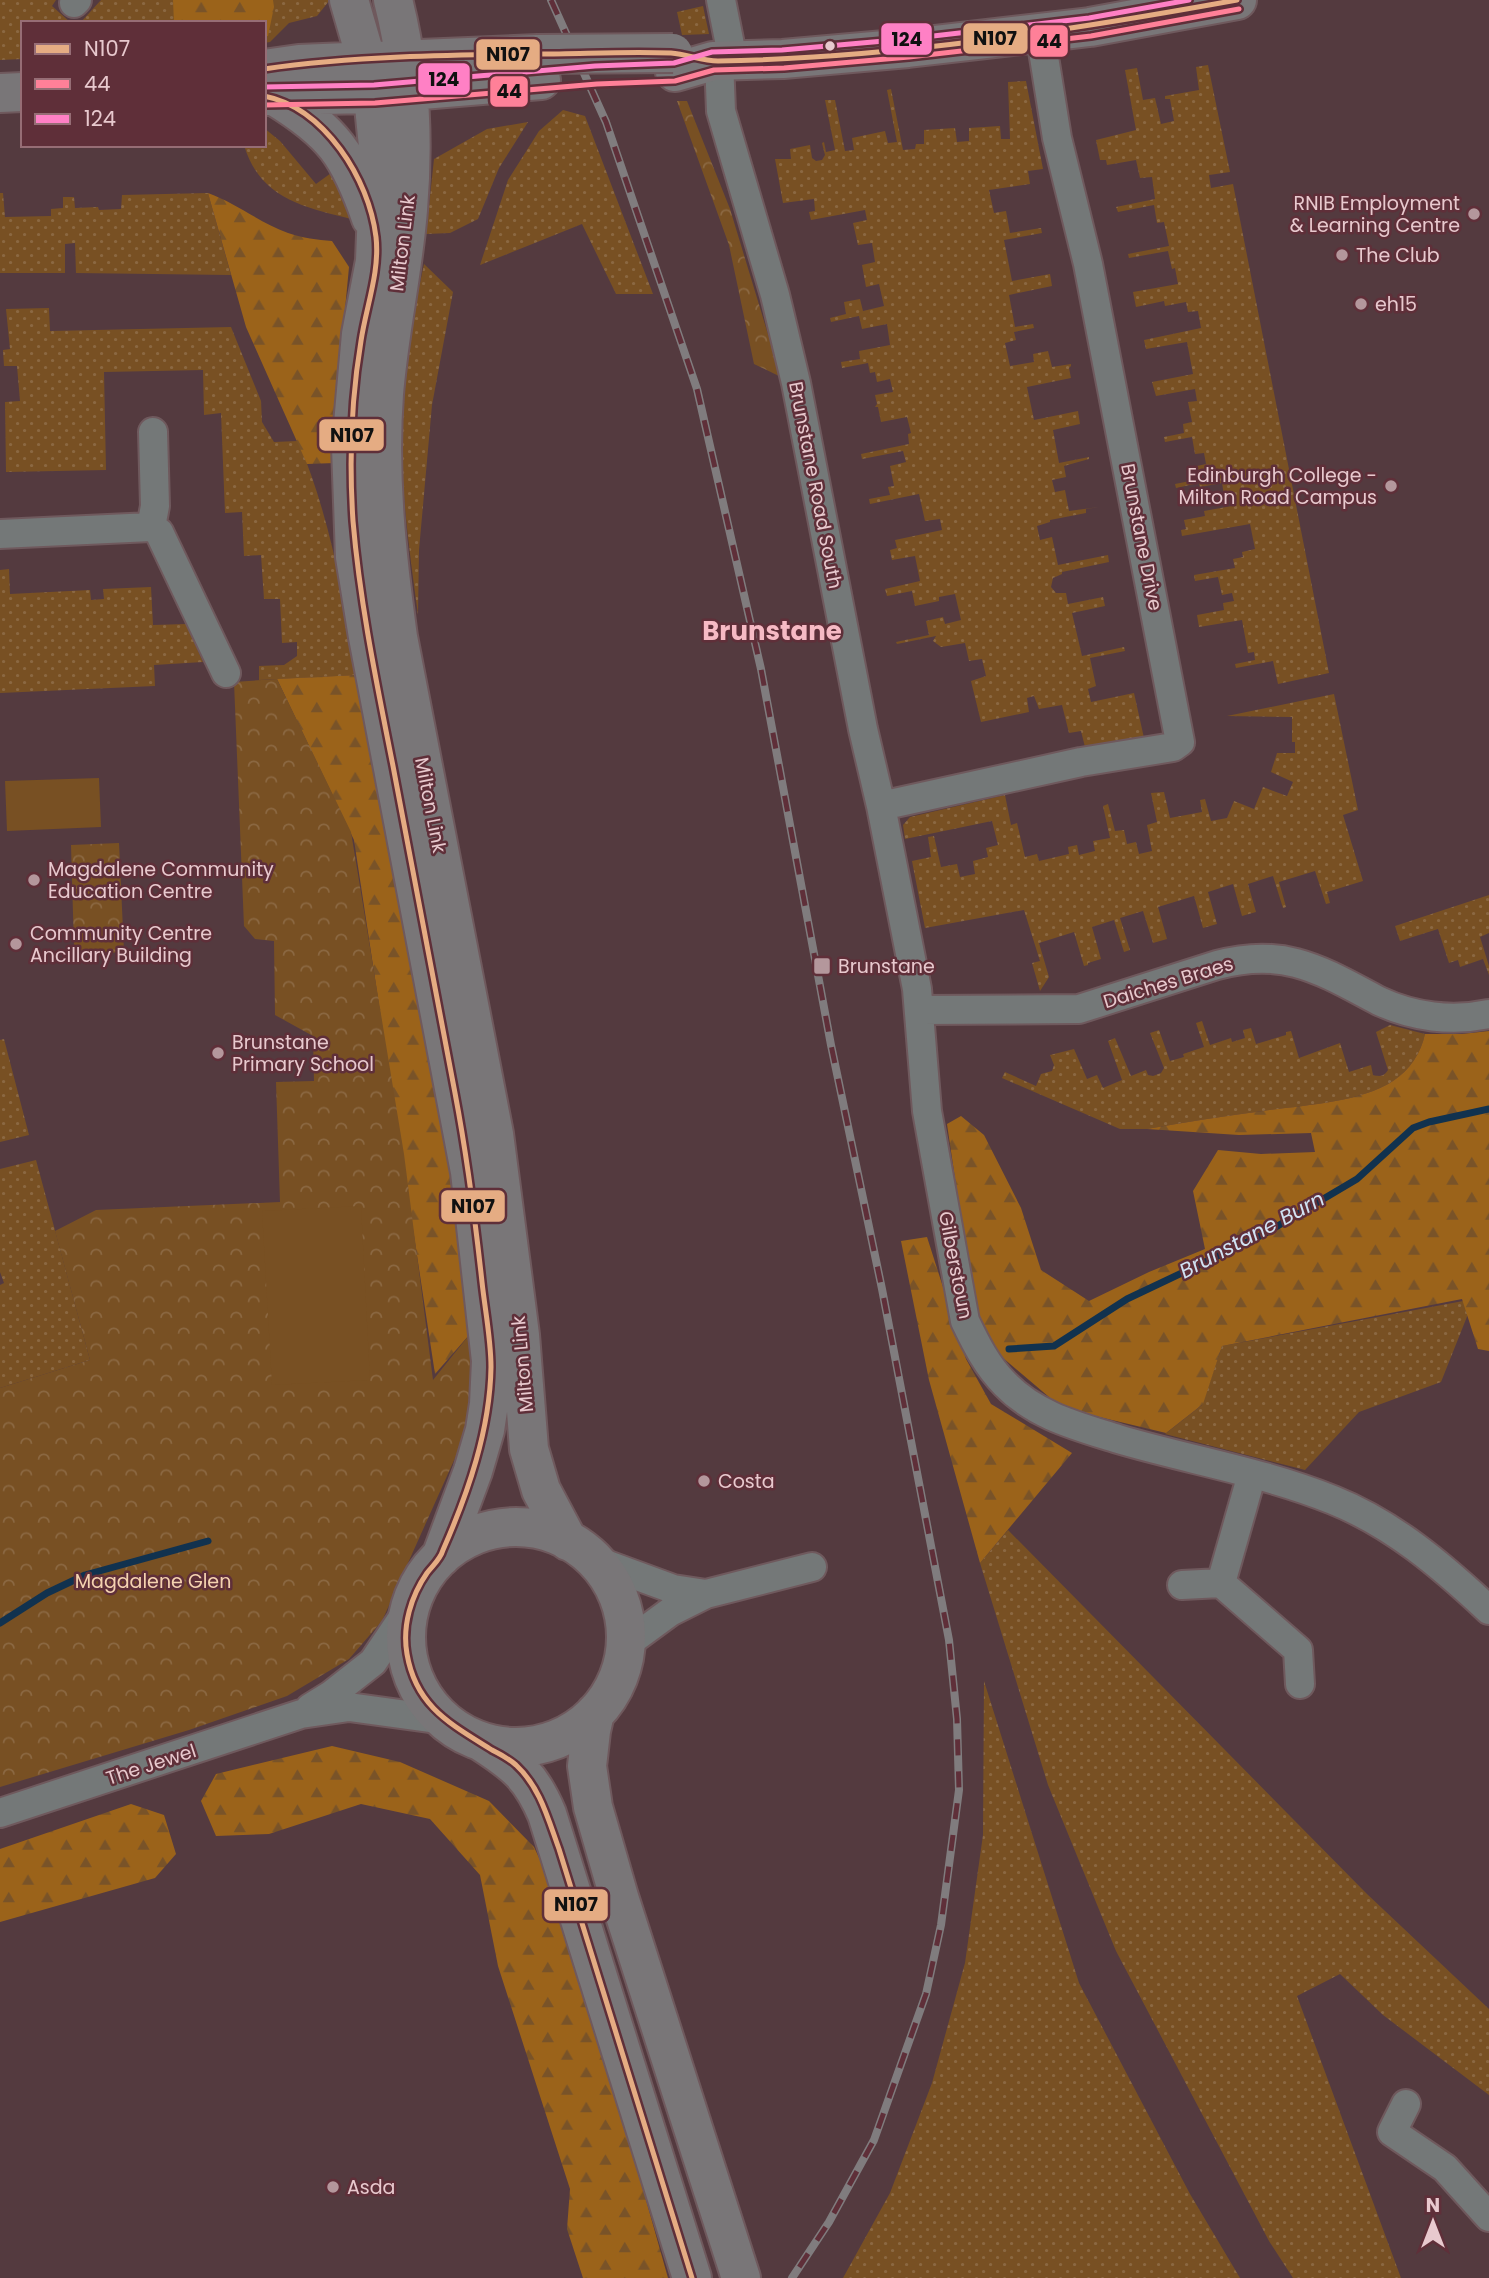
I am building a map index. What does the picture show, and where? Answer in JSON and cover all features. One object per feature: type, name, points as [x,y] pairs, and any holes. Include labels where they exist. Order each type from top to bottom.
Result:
[{"type":"main road","points":[[377,56],[393,0]]},
{"type":"main road","points":[[376,233],[363,193],[340,148],[276,82],[377,56],[539,67],[783,59],[908,48],[1113,24],[1220,2]]},
{"type":"main road","name":"Milton Link","points":[[377,56],[379,156],[376,233],[374,261],[361,334],[351,447],[355,557],[470,1172],[491,1361],[485,1430],[441,1557]]},
{"type":"main road","name":"Milton Link","points":[[377,56],[412,140],[408,212],[390,332],[384,397],[383,512],[398,637],[494,1134],[520,1335],[529,1449],[541,1490],[581,1550]]},
{"type":"main road","points":[[0,93],[21,92]]},
{"type":"main road","points":[[481,1741],[506,1747],[552,1741],[596,1713],[619,1676],[625,1645],[625,1621],[607,1576],[581,1550],[530,1528],[507,1528],[471,1537],[441,1557],[429,1570],[410,1607],[406,1630],[411,1670],[428,1703],[444,1720],[514,1763],[530,1781],[547,1814],[692,2278]]},
{"type":"main road","points":[[596,1713],[587,1766],[593,1807],[619,1897],[741,2277]]},
{"type":"street","name":"Brunstane Road South","points":[[721,0],[721,111],[775,295],[796,383],[920,1010],[924,1080]]},
{"type":"street","name":"Brunstane Drive","points":[[881,806],[1082,762],[1176,746],[1180,742],[1088,264],[1057,138],[1040,32]]},
{"type":"street","points":[[151,527],[155,506],[153,432]]},
{"type":"street","points":[[0,534],[151,527],[159,532],[226,673]]},
{"type":"street","name":"Daiches Braes","points":[[920,1010],[1079,1009],[1217,965],[1262,958],[1307,966],[1381,1002],[1411,1013],[1450,1018],[1489,1014]]},
{"type":"street","name":"Gilberstoun","points":[[924,1080],[927,1111],[965,1321],[980,1352],[1004,1384],[1028,1404],[1062,1422],[1159,1451],[1252,1474],[1332,1500],[1376,1520],[1442,1566],[1489,1609]]},
{"type":"street","points":[[1222,1583],[1252,1474]]},
{"type":"street","points":[[581,1550],[673,1589],[706,1594]]},
{"type":"street","points":[[625,1645],[670,1612],[706,1594],[812,1567]]},
{"type":"street","points":[[1182,1585],[1222,1583],[1298,1650],[1300,1684]]},
{"type":"street","name":"The Jewel","points":[[301,1714],[331,1695],[373,1662],[410,1607]]},
{"type":"street","name":"The Jewel","points":[[0,1813],[301,1714],[349,1707],[444,1720]]},
{"type":"street","points":[[1406,2104],[1392,2132],[1445,2168],[1489,2217]]},
{"type":"green space","points":[[0,0],[56,0],[52,6],[69,21],[21,21],[21,59],[0,60]]},
{"type":"green space","points":[[101,0],[329,0],[317,16],[289,23],[266,43],[266,21],[82,21]]},
{"type":"green space","points":[[173,0],[273,0],[274,7],[266,36],[266,21],[174,21]]},
{"type":"green space","points":[[703,6],[709,34],[682,35],[677,12]]},
{"type":"green space","points":[[1208,65],[1230,172],[1209,175],[1211,188],[1233,184],[1329,673],[1278,684],[1273,661],[1236,668],[1235,664],[1255,660],[1254,652],[1248,653],[1242,620],[1199,627],[1197,615],[1224,610],[1223,603],[1234,601],[1232,593],[1222,595],[1218,577],[1195,581],[1194,575],[1235,568],[1233,559],[1243,557],[1242,552],[1255,549],[1250,524],[1182,536],[1181,530],[1186,529],[1184,520],[1205,516],[1204,511],[1232,506],[1235,502],[1234,496],[1224,495],[1222,483],[1200,487],[1199,483],[1176,488],[1175,484],[1215,476],[1213,467],[1198,470],[1197,466],[1206,464],[1204,453],[1195,454],[1192,437],[1165,442],[1164,437],[1184,433],[1183,424],[1192,422],[1188,402],[1197,401],[1195,389],[1156,396],[1152,382],[1193,374],[1187,342],[1146,349],[1144,340],[1201,328],[1198,311],[1188,312],[1186,302],[1165,306],[1164,301],[1136,307],[1133,292],[1178,284],[1168,251],[1129,258],[1128,254],[1169,246],[1164,222],[1157,223],[1154,205],[1118,212],[1116,207],[1155,199],[1152,177],[1140,178],[1136,160],[1107,165],[1106,160],[1100,160],[1096,140],[1136,130],[1125,70],[1137,68],[1143,100],[1155,98],[1161,124],[1174,121],[1170,99],[1165,99],[1165,96],[1199,90],[1196,67]]},
{"type":"green space","points":[[1026,81],[1043,169],[1028,171],[1030,184],[989,190],[994,213],[1006,211],[1010,233],[1041,228],[1042,233],[1004,240],[1012,281],[1050,274],[1052,286],[1009,295],[1015,327],[1033,324],[1034,328],[1014,332],[1016,340],[1005,343],[1010,366],[1034,362],[1033,354],[1048,351],[1052,367],[1071,364],[1071,378],[1027,387],[1034,420],[1078,411],[1080,424],[1053,430],[1059,463],[1089,459],[1064,466],[1066,477],[1052,480],[1055,492],[1065,490],[1069,511],[1099,507],[1037,526],[1040,540],[1052,537],[1058,565],[1108,555],[1109,562],[1062,572],[1053,578],[1051,587],[1056,593],[1066,593],[1068,604],[1103,597],[1105,606],[1072,613],[1082,656],[1124,647],[1125,651],[1090,658],[1096,686],[1088,689],[1091,702],[1134,693],[1144,738],[1086,751],[1081,731],[1069,733],[1062,705],[1039,709],[1034,696],[1027,698],[1029,712],[981,722],[971,681],[986,676],[982,659],[969,661],[965,643],[941,647],[933,641],[936,636],[897,644],[896,642],[929,635],[926,621],[943,617],[945,624],[961,620],[955,594],[939,597],[939,601],[915,606],[912,591],[887,596],[885,589],[920,581],[915,556],[892,560],[890,550],[897,548],[895,540],[942,530],[940,519],[925,521],[919,494],[870,504],[869,499],[890,495],[888,487],[894,486],[890,466],[906,462],[903,451],[862,459],[861,454],[909,444],[908,434],[911,433],[907,417],[881,422],[878,407],[875,407],[875,395],[893,392],[890,379],[877,382],[875,372],[870,373],[868,363],[842,368],[841,362],[860,359],[859,351],[890,345],[887,324],[862,329],[859,316],[831,322],[830,318],[846,314],[844,302],[860,299],[863,311],[884,306],[879,284],[866,287],[862,265],[875,262],[872,243],[858,245],[853,223],[867,220],[865,210],[811,220],[809,212],[815,211],[814,199],[783,203],[775,159],[791,159],[790,149],[810,145],[812,158],[816,161],[822,160],[825,155],[824,142],[826,152],[835,150],[825,100],[835,100],[845,151],[854,150],[852,138],[885,131],[888,143],[897,142],[887,90],[891,89],[903,150],[915,149],[916,144],[924,144],[924,130],[955,128],[957,142],[969,141],[969,128],[1000,126],[1001,139],[1010,139],[1008,82]]},
{"type":"green space","points":[[677,101],[687,101],[730,209],[781,377],[754,364],[729,245]]},
{"type":"green space","points":[[563,110],[585,116],[653,294],[616,294],[582,224],[480,265],[508,180],[539,131]]},
{"type":"green space","points":[[528,122],[499,168],[478,219],[450,233],[426,234],[434,159],[487,129]]},
{"type":"green space","points":[[266,130],[280,141],[316,184],[338,168],[351,219],[286,198],[261,178],[245,147],[266,147]]},
{"type":"green space","points":[[0,193],[3,193],[5,217],[51,216],[51,209],[63,208],[63,197],[74,197],[75,208],[98,207],[99,210],[121,209],[122,195],[208,193],[231,275],[76,273],[75,243],[65,244],[65,273],[0,273]]},
{"type":"green space","points":[[208,193],[288,233],[332,241],[349,267],[336,405],[335,463],[307,464],[246,327]]},
{"type":"green space","points":[[424,264],[453,292],[432,405],[419,550],[418,615],[405,502],[402,434],[408,348]]},
{"type":"green space","points":[[49,308],[50,331],[231,327],[261,401],[262,422],[274,442],[298,441],[309,469],[334,556],[358,675],[259,680],[259,666],[284,665],[297,656],[297,642],[282,643],[280,599],[264,599],[261,555],[244,556],[242,512],[225,513],[221,413],[204,415],[203,370],[104,372],[106,470],[6,472],[5,402],[20,401],[17,366],[4,366],[3,350],[10,349],[6,309]]},
{"type":"green space","points":[[9,569],[10,594],[90,590],[91,600],[104,599],[103,589],[151,587],[153,625],[186,624],[203,662],[154,665],[155,686],[0,693],[0,570]]},
{"type":"green space","points":[[358,675],[462,1225],[470,1334],[435,1374],[354,840],[277,679]]},
{"type":"green space","name":"Magdalene Glen","points":[[277,679],[351,832],[404,1154],[433,1380],[470,1334],[473,1382],[464,1438],[382,1621],[349,1659],[287,1696],[189,1730],[0,1787],[0,1388],[90,1360],[55,1231],[96,1210],[280,1202],[276,1082],[314,1081],[313,1036],[275,1015],[274,941],[255,939],[244,926],[234,682]]},
{"type":"green space","points":[[1334,694],[1358,810],[1343,815],[1363,881],[1327,892],[1330,903],[1326,904],[1315,871],[1279,882],[1286,907],[1283,908],[1273,876],[1248,884],[1256,912],[1242,916],[1233,884],[1208,892],[1217,924],[1203,928],[1194,896],[1158,907],[1167,939],[1153,943],[1143,911],[1120,918],[1130,950],[1124,952],[1114,920],[1092,927],[1101,959],[1088,965],[1084,966],[1074,932],[1039,943],[1049,977],[1040,991],[1032,963],[1040,961],[1024,910],[925,928],[912,861],[931,857],[928,837],[934,836],[941,867],[957,864],[960,877],[975,874],[973,861],[988,857],[986,848],[998,845],[992,821],[905,839],[903,825],[910,817],[1005,795],[1011,825],[1017,823],[1025,857],[1037,854],[1039,861],[1069,854],[1068,847],[1077,845],[1079,855],[1095,851],[1093,841],[1110,838],[1103,806],[1108,804],[1115,831],[1124,830],[1127,844],[1136,842],[1139,854],[1152,851],[1147,825],[1157,822],[1151,793],[1164,792],[1170,818],[1202,812],[1200,800],[1205,799],[1211,821],[1227,818],[1234,801],[1254,809],[1263,787],[1287,796],[1293,782],[1271,772],[1277,753],[1295,753],[1292,717],[1227,716]]},
{"type":"green space","points":[[99,778],[101,827],[7,831],[5,781]]},
{"type":"green space","points":[[119,843],[124,952],[86,954],[74,947],[71,845]]},
{"type":"green space","points":[[1489,895],[1489,933],[1480,937],[1489,975],[1483,959],[1460,967],[1458,960],[1449,963],[1438,929],[1400,941],[1395,926]]},
{"type":"green space","points":[[1202,1021],[1210,1045],[1231,1038],[1232,1042],[1245,1038],[1243,1030],[1251,1028],[1256,1044],[1291,1031],[1299,1058],[1340,1043],[1349,1072],[1371,1065],[1373,1075],[1378,1076],[1384,1075],[1388,1070],[1376,1032],[1390,1025],[1425,1034],[1418,1054],[1405,1072],[1393,1081],[1364,1094],[1330,1102],[1147,1129],[1120,1129],[1002,1078],[1005,1072],[1036,1086],[1041,1074],[1052,1071],[1054,1065],[1050,1055],[1074,1049],[1087,1079],[1097,1075],[1103,1088],[1122,1080],[1108,1041],[1115,1038],[1131,1076],[1146,1070],[1148,1075],[1153,1076],[1161,1073],[1164,1068],[1150,1033],[1159,1030],[1170,1061],[1204,1047],[1196,1023]]},
{"type":"green space","points":[[1489,1031],[1489,1351],[1478,1349],[1462,1299],[1222,1346],[1203,1404],[1166,1433],[1062,1408],[996,1352],[975,1314],[947,1124],[961,1116],[984,1135],[1021,1208],[1041,1270],[1089,1301],[1205,1249],[1193,1191],[1218,1150],[1261,1154],[1315,1152],[1311,1133],[1239,1135],[1147,1129],[1347,1099],[1379,1088],[1405,1072],[1418,1054],[1425,1034]]},
{"type":"green space","points":[[4,1039],[29,1135],[0,1142],[0,1040]]},
{"type":"green space","points":[[36,1160],[90,1360],[0,1388],[0,1285],[4,1283],[0,1272],[0,1169]]},
{"type":"green space","points":[[361,1206],[370,1380],[272,1385],[262,1211]]},
{"type":"green space","points":[[927,1237],[966,1359],[991,1404],[1072,1453],[980,1563],[929,1380],[901,1241]]},
{"type":"green space","points":[[1474,1299],[1441,1382],[1359,1412],[1305,1470],[1165,1434],[1202,1405],[1222,1346]]},
{"type":"green space","points":[[1008,1530],[1367,1894],[1489,2009],[1489,2095],[1383,2015],[1340,1974],[1297,1996],[1401,2278],[1293,2278],[1269,2241],[1116,1951],[1048,1785],[980,1563]]},
{"type":"green space","points":[[984,1681],[1079,1983],[1190,2194],[1240,2278],[843,2278],[890,2193],[932,2083],[965,1963],[983,1835]]},
{"type":"green space","points":[[332,1746],[400,1762],[489,1801],[534,1847],[566,1916],[668,2278],[583,2278],[567,2229],[570,2189],[498,1966],[480,1875],[430,1819],[361,1804],[269,1834],[216,1836],[201,1801],[216,1774]]},
{"type":"green space","points":[[131,1804],[164,1815],[176,1854],[155,1878],[0,1922],[0,1849]]},
{"type":"waterway","name":"Brunstane Burn","points":[[1009,1349],[1054,1346],[1127,1299],[1264,1234],[1357,1179],[1413,1128],[1489,1109]]},
{"type":"waterway","points":[[0,1623],[47,1593],[85,1575],[208,1541]]},
{"type":"railway","points":[[551,0],[606,122],[697,389],[761,669],[831,1045],[882,1289],[949,1640],[957,1719],[959,1790],[941,1925],[926,1994],[874,2140],[829,2222],[792,2278]]},
{"type":"transit line","name":"124","points":[[266,87],[374,85],[595,66],[674,63],[712,52],[782,50],[907,39],[1089,18],[1189,0]]},
{"type":"transit line","name":"N107","points":[[266,69],[332,61],[436,56],[654,52],[718,61],[848,55],[1044,32],[1237,0]]},
{"type":"transit line","name":"44","points":[[266,105],[375,103],[597,84],[675,81],[714,70],[784,68],[909,57],[1091,36],[1239,9]]},
{"type":"transit line","name":"N107","points":[[266,97],[286,103],[306,115],[340,149],[364,192],[376,237],[376,263],[361,341],[353,408],[351,476],[356,552],[375,675],[463,1140],[490,1346],[490,1391],[476,1461],[442,1554],[421,1582],[412,1601],[407,1622],[407,1654],[418,1688],[427,1701],[449,1722],[516,1765],[531,1783],[542,1804],[559,1849],[692,2278]]},
{"type":"place","name":"RNIB Employment & Learning Centre","points":[[1474,214]]},
{"type":"place","name":"The Club","points":[[1342,255]]},
{"type":"place","name":"eh15","points":[[1361,304]]},
{"type":"place","name":"Edinburgh College - Milton Road Campus","points":[[1391,486]]},
{"type":"place","name":"Magdalene Community Education Centre","points":[[34,880]]},
{"type":"place","name":"Community Centre Ancillary Building","points":[[16,944]]},
{"type":"place","name":"Brunstane","points":[[822,966]]},
{"type":"place","name":"Brunstane Primary School","points":[[218,1053]]},
{"type":"place","name":"Costa","points":[[704,1481]]},
{"type":"place","name":"Asda","points":[[333,2187]]},
{"type":"district","name":"Brunstane","points":[[772,631]]}]
